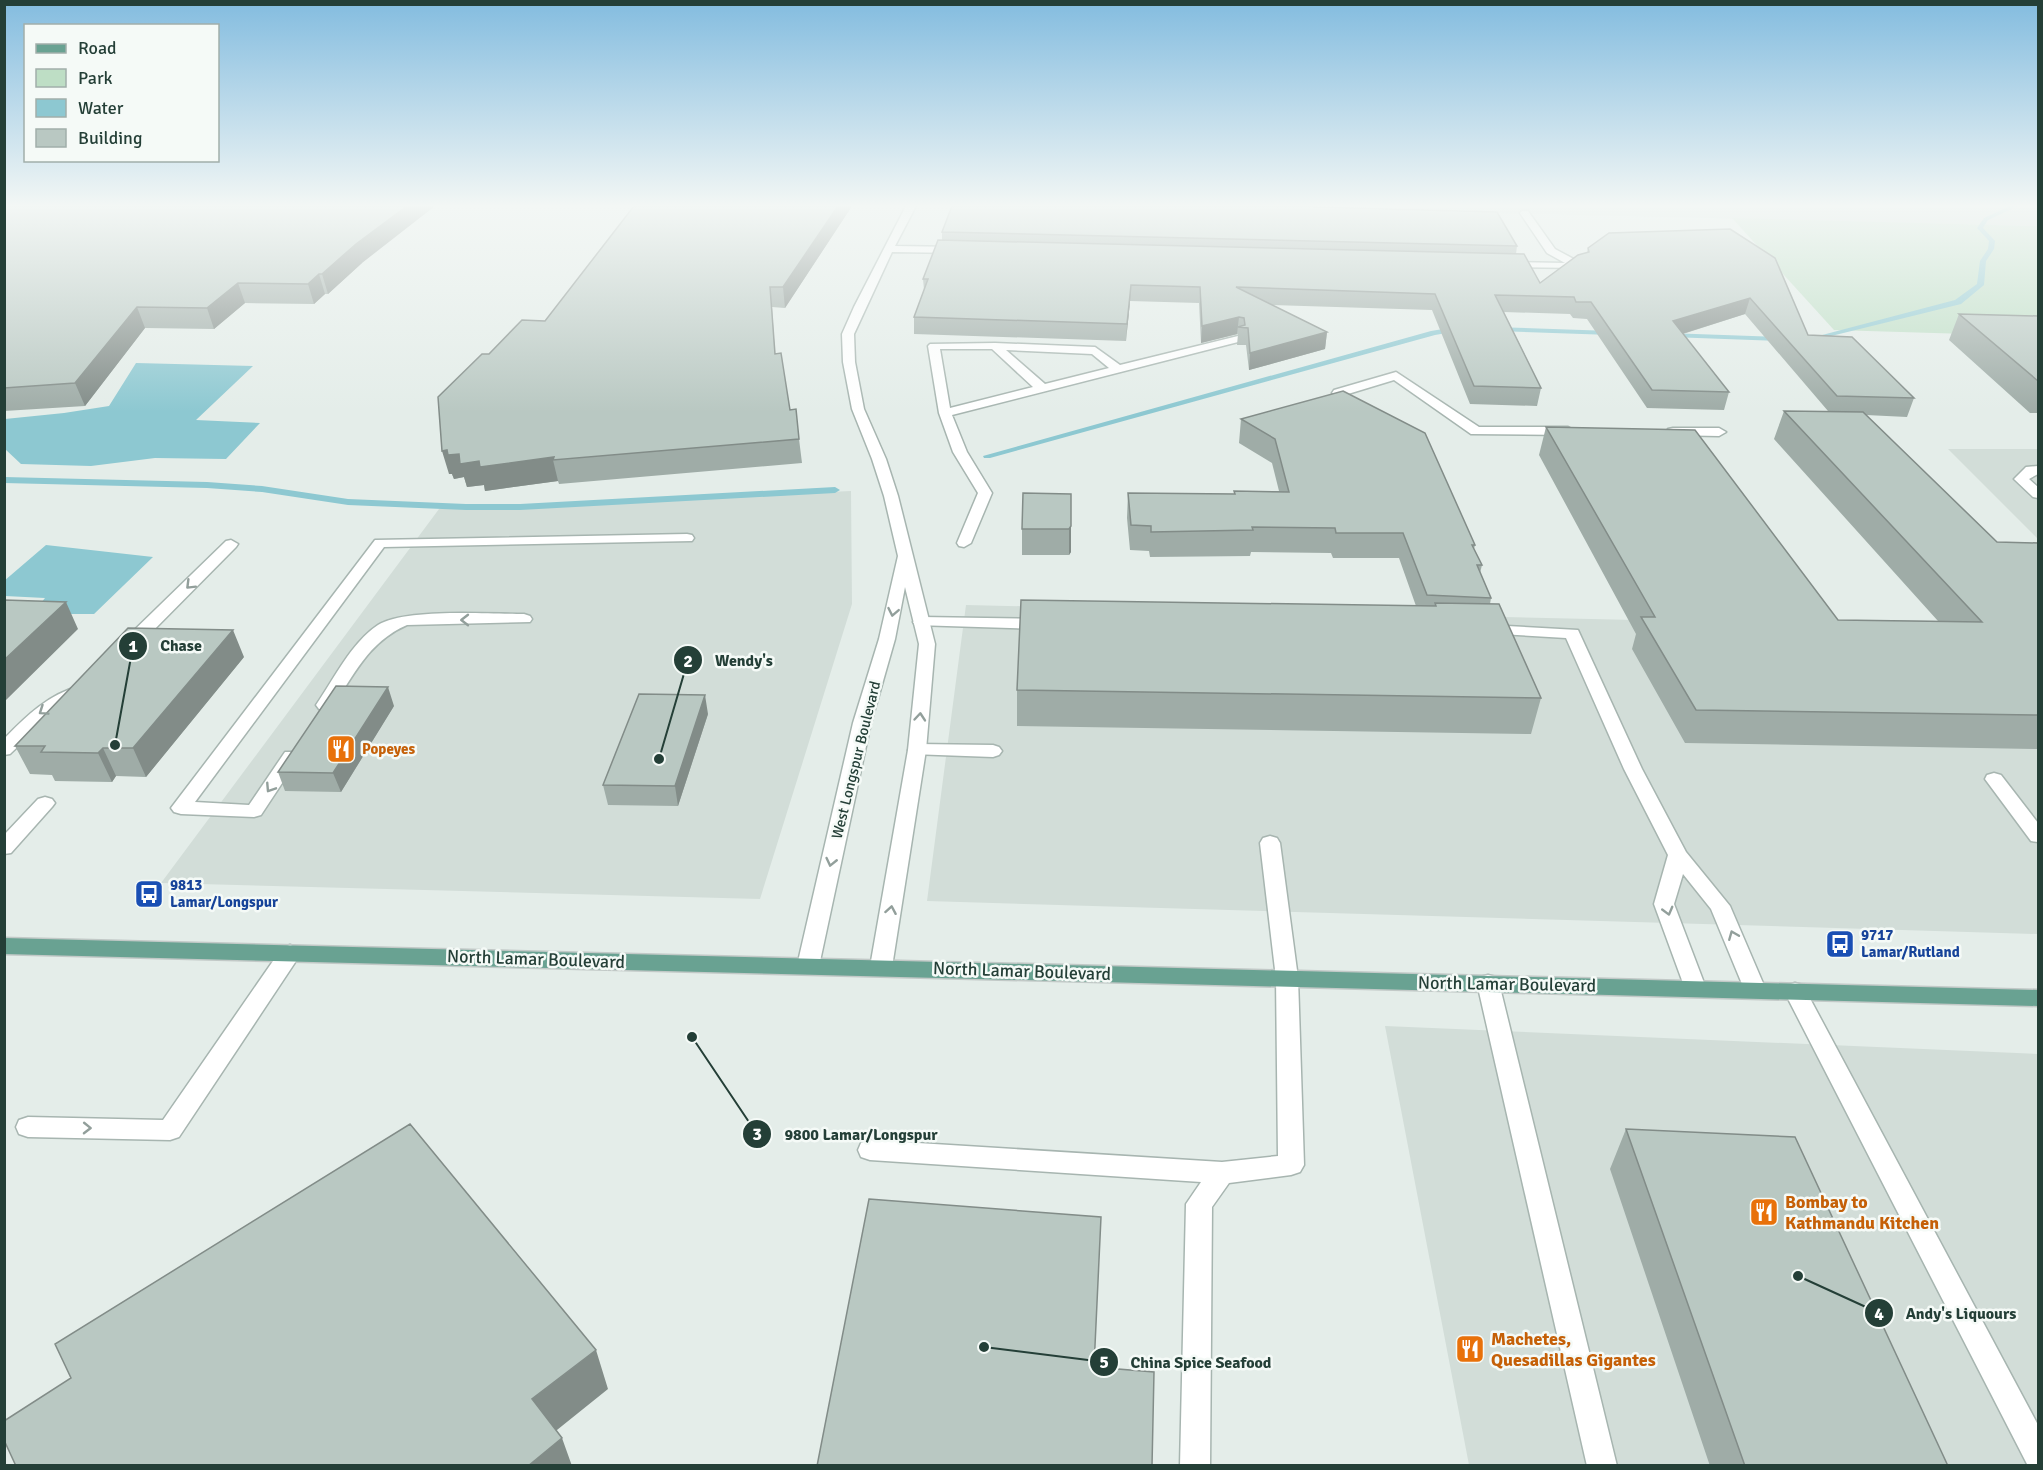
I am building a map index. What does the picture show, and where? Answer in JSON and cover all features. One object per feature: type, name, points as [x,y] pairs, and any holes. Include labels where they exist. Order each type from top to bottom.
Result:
[{"type":"main road","name":"North Lamar Boulevard","points":[[4,946],[2038,998]]},
{"type":"street","name":"West Longspur Boulevard","points":[[877,275],[848,334],[849,362],[858,409],[888,487],[927,644],[917,750],[881,967]]},
{"type":"street","points":[[945,413],[1239,339]]},
{"type":"street","points":[[964,543],[985,493],[960,452],[945,413],[934,346],[995,346],[1095,351],[1117,369]]},
{"type":"street","points":[[995,346],[1042,389]]},
{"type":"street","points":[[1338,393],[1396,376],[1476,431],[1584,431]]},
{"type":"street","points":[[1664,432],[1719,432]]},
{"type":"street","points":[[2038,471],[2031,470],[2021,479],[2038,494]]},
{"type":"street","points":[[301,741],[254,811],[181,808],[380,543],[687,538]]},
{"type":"street","points":[[118,657],[231,544]]},
{"type":"street","name":"West Longspur Boulevard","points":[[808,966],[862,723],[887,639],[904,554]]},
{"type":"street","points":[[314,722],[360,652],[384,629],[405,620],[524,620]]},
{"type":"street","points":[[921,622],[1064,624]]},
{"type":"street","points":[[1469,630],[1572,633],[1634,769],[1678,855],[1720,906],[1755,990]]},
{"type":"street","points":[[4,750],[36,715],[58,701],[85,689],[93,681]]},
{"type":"street","points":[[917,750],[993,751]]},
{"type":"street","points":[[1994,779],[2038,836]]},
{"type":"street","points":[[4,848],[45,803]]},
{"type":"street","points":[[870,1150],[1222,1173],[1291,1165],[1287,978],[1270,843]]},
{"type":"street","points":[[1678,855],[1664,904],[1695,988]]},
{"type":"street","points":[[28,1127],[170,1130],[290,952]]},
{"type":"street","points":[[1488,983],[1602,1466]]},
{"type":"street","points":[[1795,991],[2038,1454]]},
{"type":"street","points":[[1195,1466],[1199,1204],[1222,1173]]},
{"type":"shaded area","points":[[1948,449],[2038,449],[2038,539]]},
{"type":"shaded area","points":[[851,491],[852,604],[760,899],[161,883],[439,509]]},
{"type":"shaded area","points":[[966,605],[2038,629],[2038,934],[927,901]]},
{"type":"shaded area","points":[[1385,1026],[2038,1054],[2038,1465],[1469,1465]]},
{"type":"green space","points":[[1784,275],[2038,275],[2038,336],[1834,330]]},
{"type":"water","points":[[136,363],[253,366],[196,420],[260,423],[226,459],[155,458],[91,466],[21,464],[5,449],[5,419],[109,406]]},
{"type":"water","points":[[46,545],[153,557],[94,614],[32,614],[45,598],[5,596],[4,581]]},
{"type":"building","points":[[4,275],[318,275],[308,284],[238,283],[207,308],[137,307],[75,383],[4,388]]},
{"type":"building","points":[[581,275],[791,275],[783,287],[770,287],[775,354],[781,353],[790,410],[796,409],[799,439],[553,460],[554,457],[480,467],[479,461],[460,464],[459,454],[448,455],[447,450],[442,451],[438,397],[482,354],[489,354],[522,320],[545,321]]},
{"type":"building","points":[[925,275],[1535,275],[1540,283],[1551,275],[1782,275],[1808,335],[1852,337],[1914,398],[1837,396],[1750,298],[1673,321],[1729,392],[1652,390],[1591,302],[1576,302],[1574,297],[1495,295],[1541,388],[1474,386],[1435,294],[1236,287],[1327,332],[1250,353],[1248,328],[1238,327],[1245,325],[1244,318],[1239,317],[1202,326],[1200,287],[1131,285],[1127,324],[914,317],[928,279],[923,279]]},
{"type":"building","points":[[1959,314],[2038,316],[2038,381]]},
{"type":"building","points":[[1343,391],[1425,433],[1475,545],[1472,545],[1482,565],[1477,565],[1491,598],[1427,595],[1403,533],[1336,533],[1335,528],[1252,527],[1253,530],[1151,532],[1151,526],[1131,525],[1128,493],[1289,492],[1275,439],[1241,419]]},
{"type":"building","points":[[1784,411],[1863,412],[1997,542],[2038,543],[2038,715],[1696,710],[1641,617],[1655,617],[1546,427],[1695,430],[1838,620],[1982,622]]},
{"type":"building","points":[[1023,493],[1071,494],[1071,526],[1069,529],[1022,529]]},
{"type":"building","points":[[4,600],[66,602],[4,660]]},
{"type":"building","points":[[1021,600],[1436,606],[1435,603],[1499,604],[1541,698],[1017,690]]},
{"type":"building","points":[[128,628],[233,630],[133,748],[103,748],[98,753],[41,752],[45,746],[15,746]]},
{"type":"building","points":[[336,686],[388,687],[333,773],[278,772]]},
{"type":"building","points":[[639,694],[705,695],[675,786],[603,785]]},
{"type":"building","points":[[410,1124],[596,1350],[532,1399],[562,1438],[528,1466],[16,1466],[4,1440],[4,1421],[71,1378],[55,1344]]},
{"type":"building","points":[[1626,1129],[1795,1137],[1948,1466],[1745,1466]]},
{"type":"building","points":[[869,1199],[1101,1217],[1094,1367],[1154,1372],[1152,1466],[817,1466]]},
{"type":"waterway","points":[[1811,339],[1958,302],[1980,285],[1981,275]]},
{"type":"waterway","points":[[987,456],[1455,329]]},
{"type":"waterway","points":[[1496,329],[1611,333]]},
{"type":"waterway","points":[[1670,335],[1782,339]]},
{"type":"waterway","points":[[4,480],[207,485],[262,489],[348,502],[466,507],[520,507],[835,490]]},
{"type":"place","name":"Chase","points":[[115,745]]},
{"type":"place","name":"Popeyes","points":[[341,749]]},
{"type":"place","name":"Wendy's","points":[[659,759]]},
{"type":"place","name":"9813 Lamar/Longspur","points":[[149,894]]},
{"type":"place","name":"9717 Lamar/Rutland","points":[[1840,944]]},
{"type":"place","name":"9800 Lamar/Longspur","points":[[692,1037]]},
{"type":"place","name":"Bombay to Kathmandu Kitchen","points":[[1764,1212]]},
{"type":"place","name":"Andy's Liquours","points":[[1798,1276]]},
{"type":"place","name":"China Spice Seafood","points":[[984,1347]]},
{"type":"place","name":"Machetes, Quesadillas Gigantes","points":[[1470,1349]]}]
